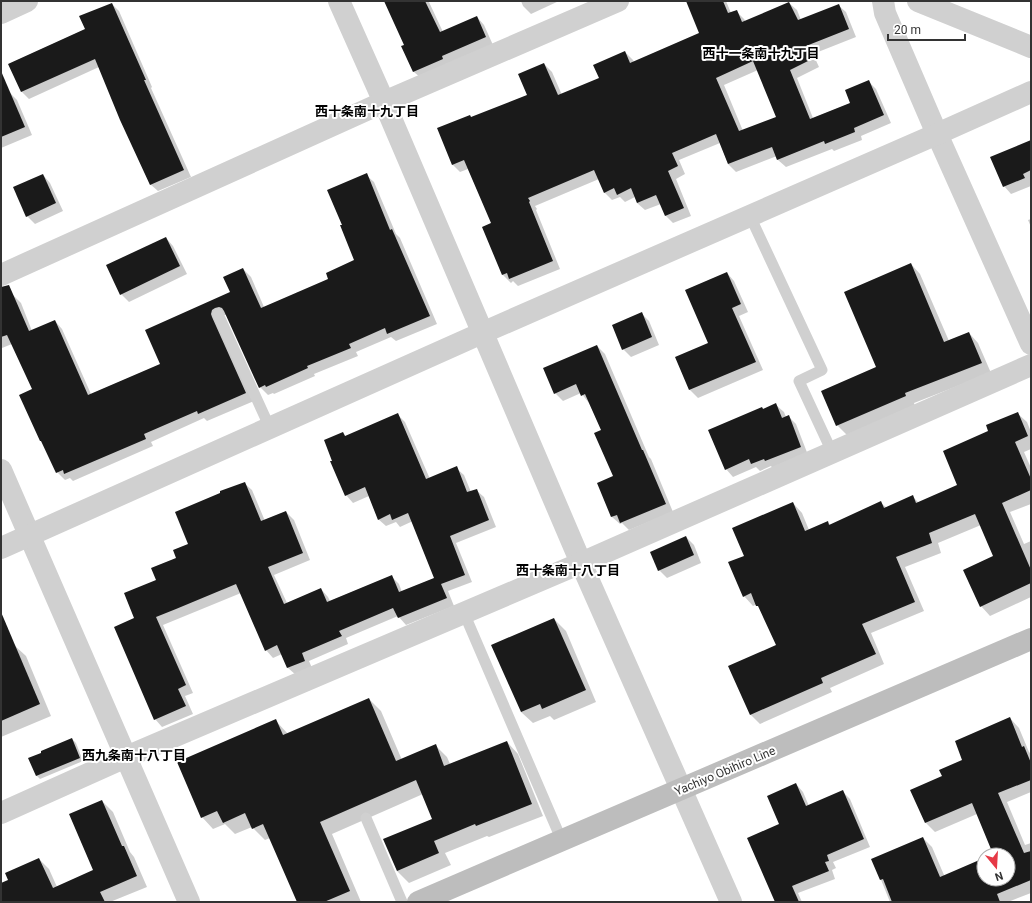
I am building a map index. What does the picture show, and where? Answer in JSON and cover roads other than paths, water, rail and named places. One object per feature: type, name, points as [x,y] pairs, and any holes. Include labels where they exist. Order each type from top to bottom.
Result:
[{"type":"main road","name":"Yachiyo Obihiro Line","points":[[418,902],[1031,639]]},
{"type":"street","points":[[1,13],[27,1]]},
{"type":"street","points":[[339,1],[384,102],[581,563],[731,902]]},
{"type":"street","points":[[1,275],[384,102],[618,1]]},
{"type":"street","points":[[883,1],[885,13],[937,134],[1031,344]]},
{"type":"street","points":[[918,1],[1031,47]]},
{"type":"street","points":[[1,548],[482,333],[1031,92]]},
{"type":"street","points":[[1,813],[126,757],[581,563],[1031,365]]},
{"type":"street","points":[[1,470],[190,902]]},
{"type":"lane","points":[[750,216],[822,370],[799,381],[832,452]]},
{"type":"lane","points":[[218,314],[270,428]]},
{"type":"lane","points":[[464,613],[562,841]]},
{"type":"lane","points":[[366,818],[402,902]]},
{"type":"district","name":"西十一条南十九丁目","points":[[761,53]]},
{"type":"district","name":"西十条南十九丁目","points":[[367,111]]},
{"type":"district","name":"西十条南十八丁目","points":[[568,570]]},
{"type":"district","name":"西九条南十八丁目","points":[[134,755]]}]
